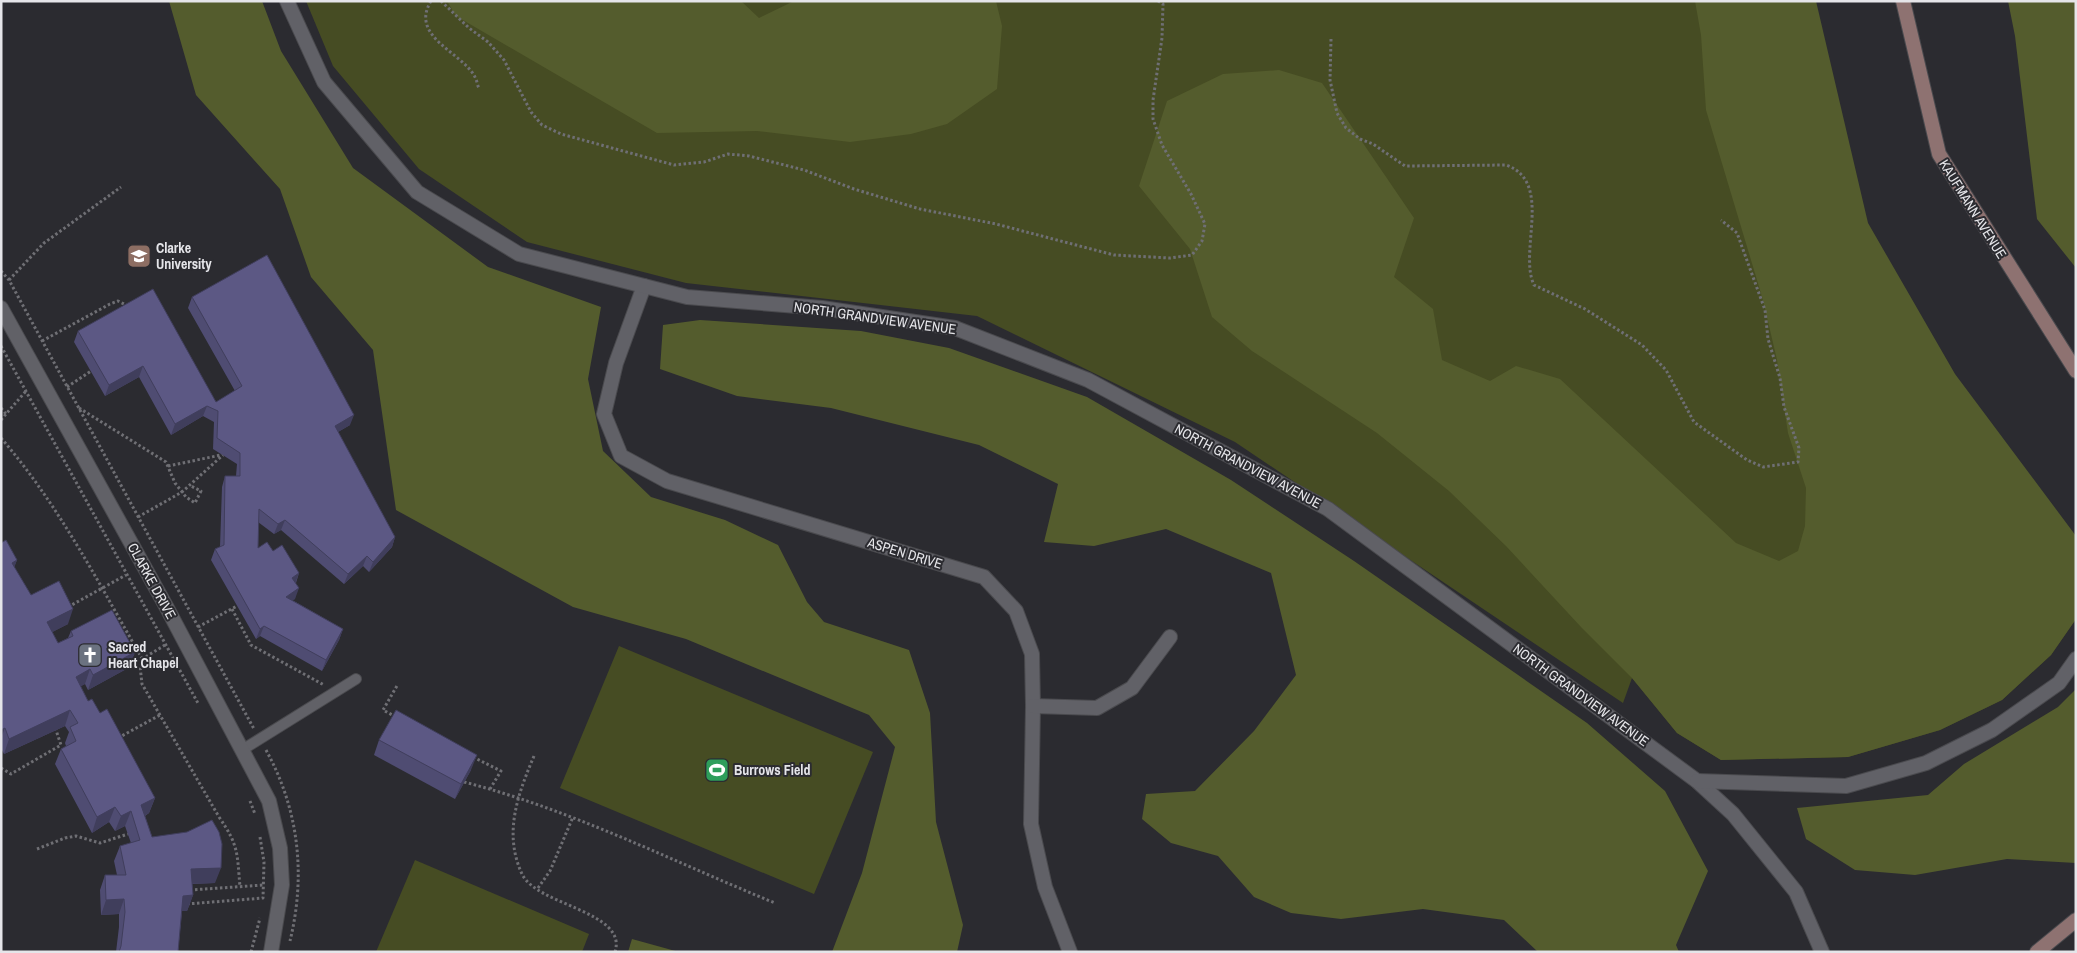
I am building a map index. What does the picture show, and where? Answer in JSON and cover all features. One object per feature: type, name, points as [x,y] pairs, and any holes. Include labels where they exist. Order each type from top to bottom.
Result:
[{"type":"main road","name":"KAUFMANN AVENUE","points":[[1903,1],[1908,32],[1939,154],[2076,370]]},
{"type":"main road","points":[[2037,952],[2076,920]]},
{"type":"street","name":"NORTH GRANDVIEW AVENUE","points":[[287,1],[324,82],[417,192],[519,254],[687,297],[822,308],[955,328],[1088,380],[1328,509],[1697,781],[1733,814],[1796,892],[1822,952]]},
{"type":"street","name":"ASPEN DRIVE","points":[[644,286],[616,363],[604,414],[621,456],[667,481],[984,577],[1016,612],[1032,654],[1033,706],[1030,824],[1045,887],[1070,952]]},
{"type":"street","name":"CLARKE DRIVE","points":[[1,308],[144,565],[269,801],[280,848],[282,885],[271,952]]},
{"type":"street","points":[[1033,706],[1097,708],[1132,688],[1170,637]]},
{"type":"street","points":[[1697,781],[1846,786],[1926,762],[1992,730],[2059,682],[2076,659]]},
{"type":"lane","points":[[242,750],[356,679]]},
{"type":"path","points":[[430,1],[426,20],[433,38],[468,68],[475,76],[479,88]]},
{"type":"path","points":[[441,1],[469,28],[488,42],[504,60],[531,112],[542,125],[561,134],[674,165],[704,162],[728,154],[749,156],[804,170],[854,189],[935,212],[996,224],[1114,255],[1170,258],[1192,255],[1202,241],[1205,224],[1191,194],[1162,145],[1153,119],[1153,100],[1162,38],[1163,4],[1158,1]]},
{"type":"path","points":[[1331,40],[1330,80],[1333,99],[1337,113],[1346,128],[1405,166],[1506,165],[1518,169],[1527,185],[1531,202],[1533,218],[1529,273],[1534,285],[1585,308],[1642,344],[1666,370],[1694,422],[1746,460],[1763,466],[1798,462],[1799,448],[1784,407],[1780,378],[1768,339],[1765,310],[1737,233],[1721,220]]},
{"type":"path","points":[[9,280],[44,243],[121,187]]},
{"type":"path","points":[[1,271],[9,280],[160,556],[61,610]]},
{"type":"path","points":[[42,341],[118,301],[133,309]]},
{"type":"path","points":[[1,346],[3,354],[26,391],[203,712]]},
{"type":"path","points":[[67,387],[91,372]]},
{"type":"path","points":[[1,420],[26,391]]},
{"type":"path","points":[[1,408],[6,414]]},
{"type":"path","points":[[78,408],[166,462],[175,483],[195,503],[201,491],[191,486]]},
{"type":"path","points":[[1,438],[30,471],[87,561],[143,661]]},
{"type":"path","points":[[138,517],[191,486],[223,455],[168,466]]},
{"type":"path","points":[[198,627],[237,606]]},
{"type":"path","points":[[232,609],[251,645],[336,691]]},
{"type":"path","points":[[165,645],[147,656],[140,666],[142,684],[219,818],[232,835],[237,846],[240,887]]},
{"type":"path","points":[[398,684],[383,710],[400,719]]},
{"type":"path","points":[[111,742],[160,715]]},
{"type":"path","points":[[1,768],[12,774],[61,745],[56,730]]},
{"type":"path","points":[[467,754],[501,771],[490,789]]},
{"type":"path","points":[[534,756],[517,797],[514,813],[514,848],[523,876],[546,894],[609,925],[617,942],[615,952]]},
{"type":"path","points":[[464,782],[573,816],[690,869],[775,903]]},
{"type":"path","points":[[249,797],[257,822]]},
{"type":"path","points":[[538,888],[550,871],[573,816]]},
{"type":"path","points":[[259,830],[264,862],[264,885],[261,907]]},
{"type":"path","points":[[37,849],[76,836],[100,842],[128,834]]},
{"type":"path","points":[[186,890],[264,885]]},
{"type":"path","points":[[187,904],[263,898]]},
{"type":"path","points":[[251,952],[260,917]]},
{"type":"green space","points":[[169,1],[262,1],[281,51],[353,168],[488,267],[601,307],[588,379],[603,451],[651,497],[725,520],[778,545],[807,602],[824,622],[909,650],[930,713],[936,822],[963,925],[957,952],[832,952],[862,873],[895,747],[869,715],[686,639],[573,607],[396,510],[373,350],[311,277],[280,189],[196,95]]},
{"type":"green space","points":[[306,1],[1781,1],[1883,297],[2076,619],[2051,655],[2002,700],[1940,730],[1848,757],[1721,760],[1677,733],[1632,678],[1623,703],[1235,442],[977,316],[686,283],[527,242],[419,169],[333,66]]},
{"type":"green space","points":[[447,1],[741,1],[759,18],[794,1],[996,1],[1002,26],[997,89],[947,124],[911,134],[850,142],[757,131],[657,133],[456,16]]},
{"type":"green space","points":[[1695,1],[1816,1],[1868,223],[1955,374],[2076,536],[2076,619],[2051,655],[2002,700],[1940,730],[1848,757],[1721,760],[1677,733],[1632,678],[1581,627],[1506,546],[1449,491],[1377,433],[1252,351],[1212,317],[1190,249],[1139,186],[1167,101],[1223,74],[1279,70],[1322,83],[1414,218],[1394,277],[1433,309],[1442,360],[1490,381],[1516,366],[1560,379],[1736,543],[1779,561],[1798,551],[1805,526],[1806,488],[1788,433],[1777,360],[1763,300],[1706,110],[1701,35]]},
{"type":"green space","points":[[2008,1],[2076,1],[2076,268],[2037,219],[2015,36]]},
{"type":"green space","points":[[700,320],[861,331],[949,348],[1087,397],[1231,480],[1354,561],[1587,723],[1665,791],[1708,871],[1676,945],[1679,952],[1538,952],[1504,920],[1423,909],[1341,919],[1291,913],[1254,897],[1218,856],[1171,843],[1142,819],[1146,794],[1195,791],[1254,731],[1296,675],[1271,573],[1166,529],[1094,546],[1044,542],[1058,484],[979,445],[831,408],[737,396],[660,369],[663,325]]},
{"type":"green space","name":"Burrows Field","points":[[619,646],[873,752],[814,894],[560,788]]},
{"type":"green space","points":[[2076,689],[2076,863],[2007,859],[1915,875],[1855,870],[1806,839],[1797,808],[1928,795],[1964,764],[2058,707]]},
{"type":"green space","points":[[415,860],[589,934],[582,952],[376,952]]},
{"type":"green space","points":[[632,939],[679,952],[628,952]]},
{"type":"building","points":[[267,255],[354,415],[335,426],[395,537],[373,562],[367,556],[348,574],[285,520],[278,524],[259,509],[258,548],[267,542],[273,551],[282,545],[299,573],[292,578],[299,588],[286,597],[343,629],[326,660],[264,626],[260,629],[215,549],[224,545],[225,476],[240,476],[240,453],[217,438],[218,411],[207,406],[175,424],[143,366],[109,385],[78,331],[153,289],[216,402],[242,386],[192,297]]},
{"type":"building","points":[[6,540],[17,560],[12,563],[31,595],[59,581],[73,609],[47,622],[58,643],[73,636],[71,631],[112,610],[135,652],[93,675],[90,669],[76,677],[88,701],[92,699],[100,713],[107,709],[155,798],[141,805],[152,837],[187,832],[212,820],[219,832],[222,844],[221,868],[191,869],[193,895],[183,896],[178,952],[119,952],[125,912],[124,899],[106,900],[105,875],[126,875],[120,846],[140,840],[131,811],[121,816],[115,807],[97,817],[61,749],[76,741],[70,727],[78,723],[70,710],[9,739],[5,728],[1,730],[1,543]]},
{"type":"building","points":[[396,710],[477,755],[461,784],[379,740]]},
{"type":"place","name":"Clarke University","points":[[139,256]]},
{"type":"place","name":"Sacred Heart Chapel","points":[[90,655]]},
{"type":"place","name":"Burrows Field","points":[[717,770]]}]
